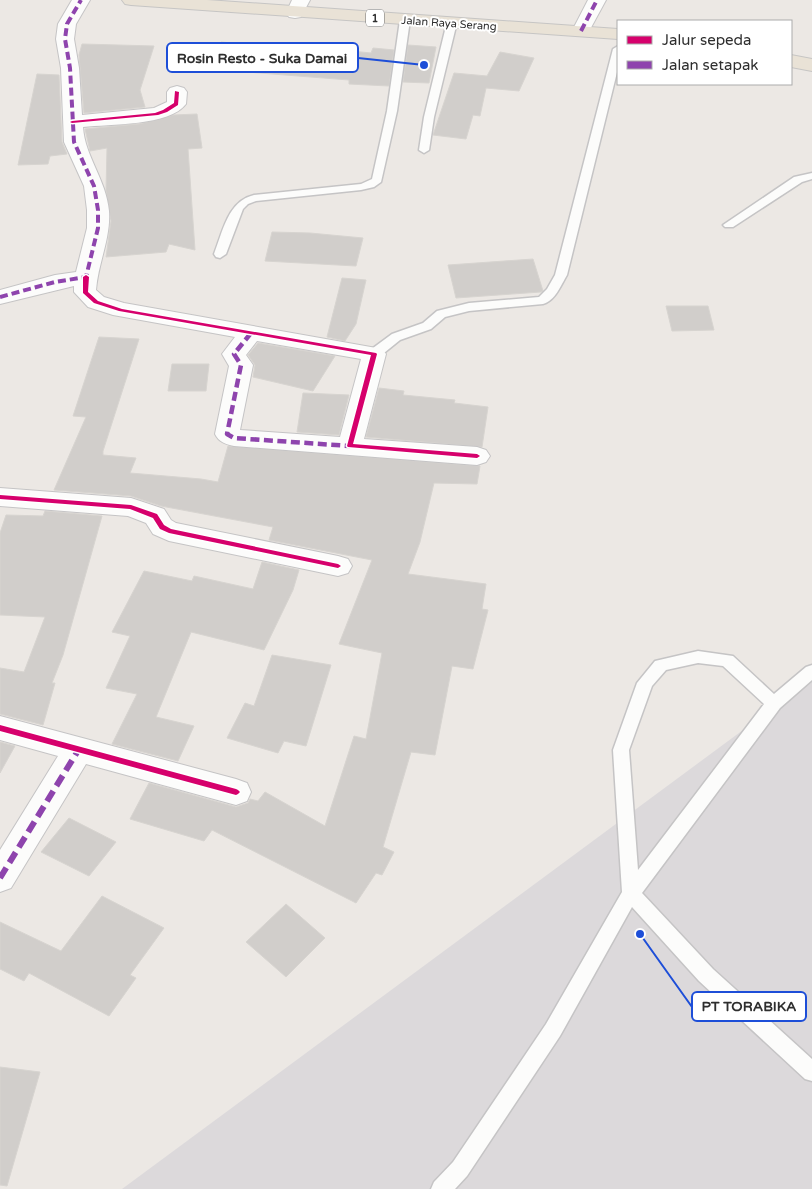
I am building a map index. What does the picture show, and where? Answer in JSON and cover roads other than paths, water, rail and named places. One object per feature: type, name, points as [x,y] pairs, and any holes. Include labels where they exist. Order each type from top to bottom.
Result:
[{"type":"highway","name":"Jalan Raya Serang","points":[[131,0],[298,6],[405,20],[617,34]]},
{"type":"highway","points":[[792,61],[812,65]]},
{"type":"street","points":[[81,0],[67,24],[65,39],[70,68],[74,142],[94,186],[98,210],[98,228],[86,277],[85,292],[96,302],[121,310],[374,354],[350,446]]},
{"type":"street","points":[[581,31],[597,0]]},
{"type":"street","points":[[72,122],[156,114],[176,104],[177,92]]},
{"type":"street","points":[[0,297],[55,282],[86,277]]},
{"type":"street","points":[[251,333],[234,354],[241,365],[227,434],[234,438],[477,456]]},
{"type":"street","points":[[0,496],[131,507],[155,516],[162,528],[169,531],[338,566]]},
{"type":"street","points":[[0,728],[236,792]]},
{"type":"street","points":[[0,878],[79,749]]},
{"type":"lane","points":[[220,254],[238,208],[244,202],[254,198],[361,187],[370,185],[377,180],[392,111],[405,20]]},
{"type":"lane","points":[[424,150],[429,117],[452,22]]},
{"type":"lane","points":[[374,354],[396,337],[427,326],[441,314],[469,307],[543,300],[552,291],[561,275],[617,52]]},
{"type":"lane","points":[[729,225],[798,179],[812,176]]},
{"type":"lane","points":[[774,703],[727,660],[698,657],[661,666],[645,683],[621,750],[630,893],[706,975],[812,1072]]},
{"type":"lane","points":[[441,1189],[460,1169],[553,1030],[630,893],[774,703],[812,671]]},
{"type":"place","name":"Rosin Resto - Suka Damai","points":[[424,65]]},
{"type":"place","name":"PT TORABIKA","points":[[640,934]]}]
